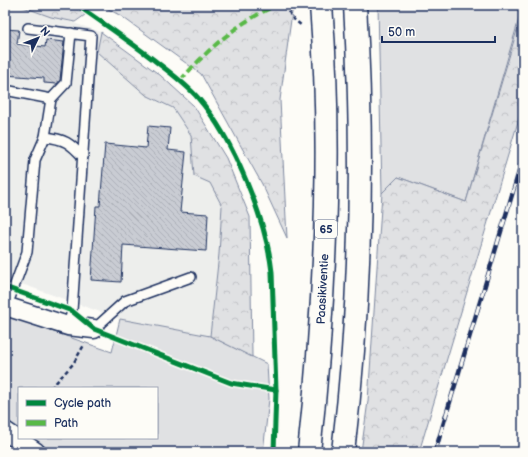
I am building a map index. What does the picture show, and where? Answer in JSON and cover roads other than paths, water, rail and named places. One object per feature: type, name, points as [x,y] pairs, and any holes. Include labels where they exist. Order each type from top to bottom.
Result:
[{"type":"highway","name":"Paasikiventie","points":[[310,452],[318,373],[325,262],[326,172],[324,37],[321,5]]},
{"type":"highway","points":[[343,452],[352,376],[358,258],[359,106],[355,5]]},
{"type":"street","points":[[6,306],[68,326],[94,329]]},
{"type":"street","points":[[5,431],[17,447],[36,452]]},
{"type":"lane","points":[[28,28],[91,36],[72,311],[68,326]]},
{"type":"lane","points":[[6,306],[27,252],[36,160],[45,137],[51,99],[66,83],[71,33]]},
{"type":"lane","points":[[5,90],[51,99]]},
{"type":"lane","points":[[45,137],[58,138],[70,144],[83,157]]},
{"type":"lane","points":[[94,329],[125,301],[191,277]]},
{"type":"railway","points":[[435,452],[523,158]]}]
